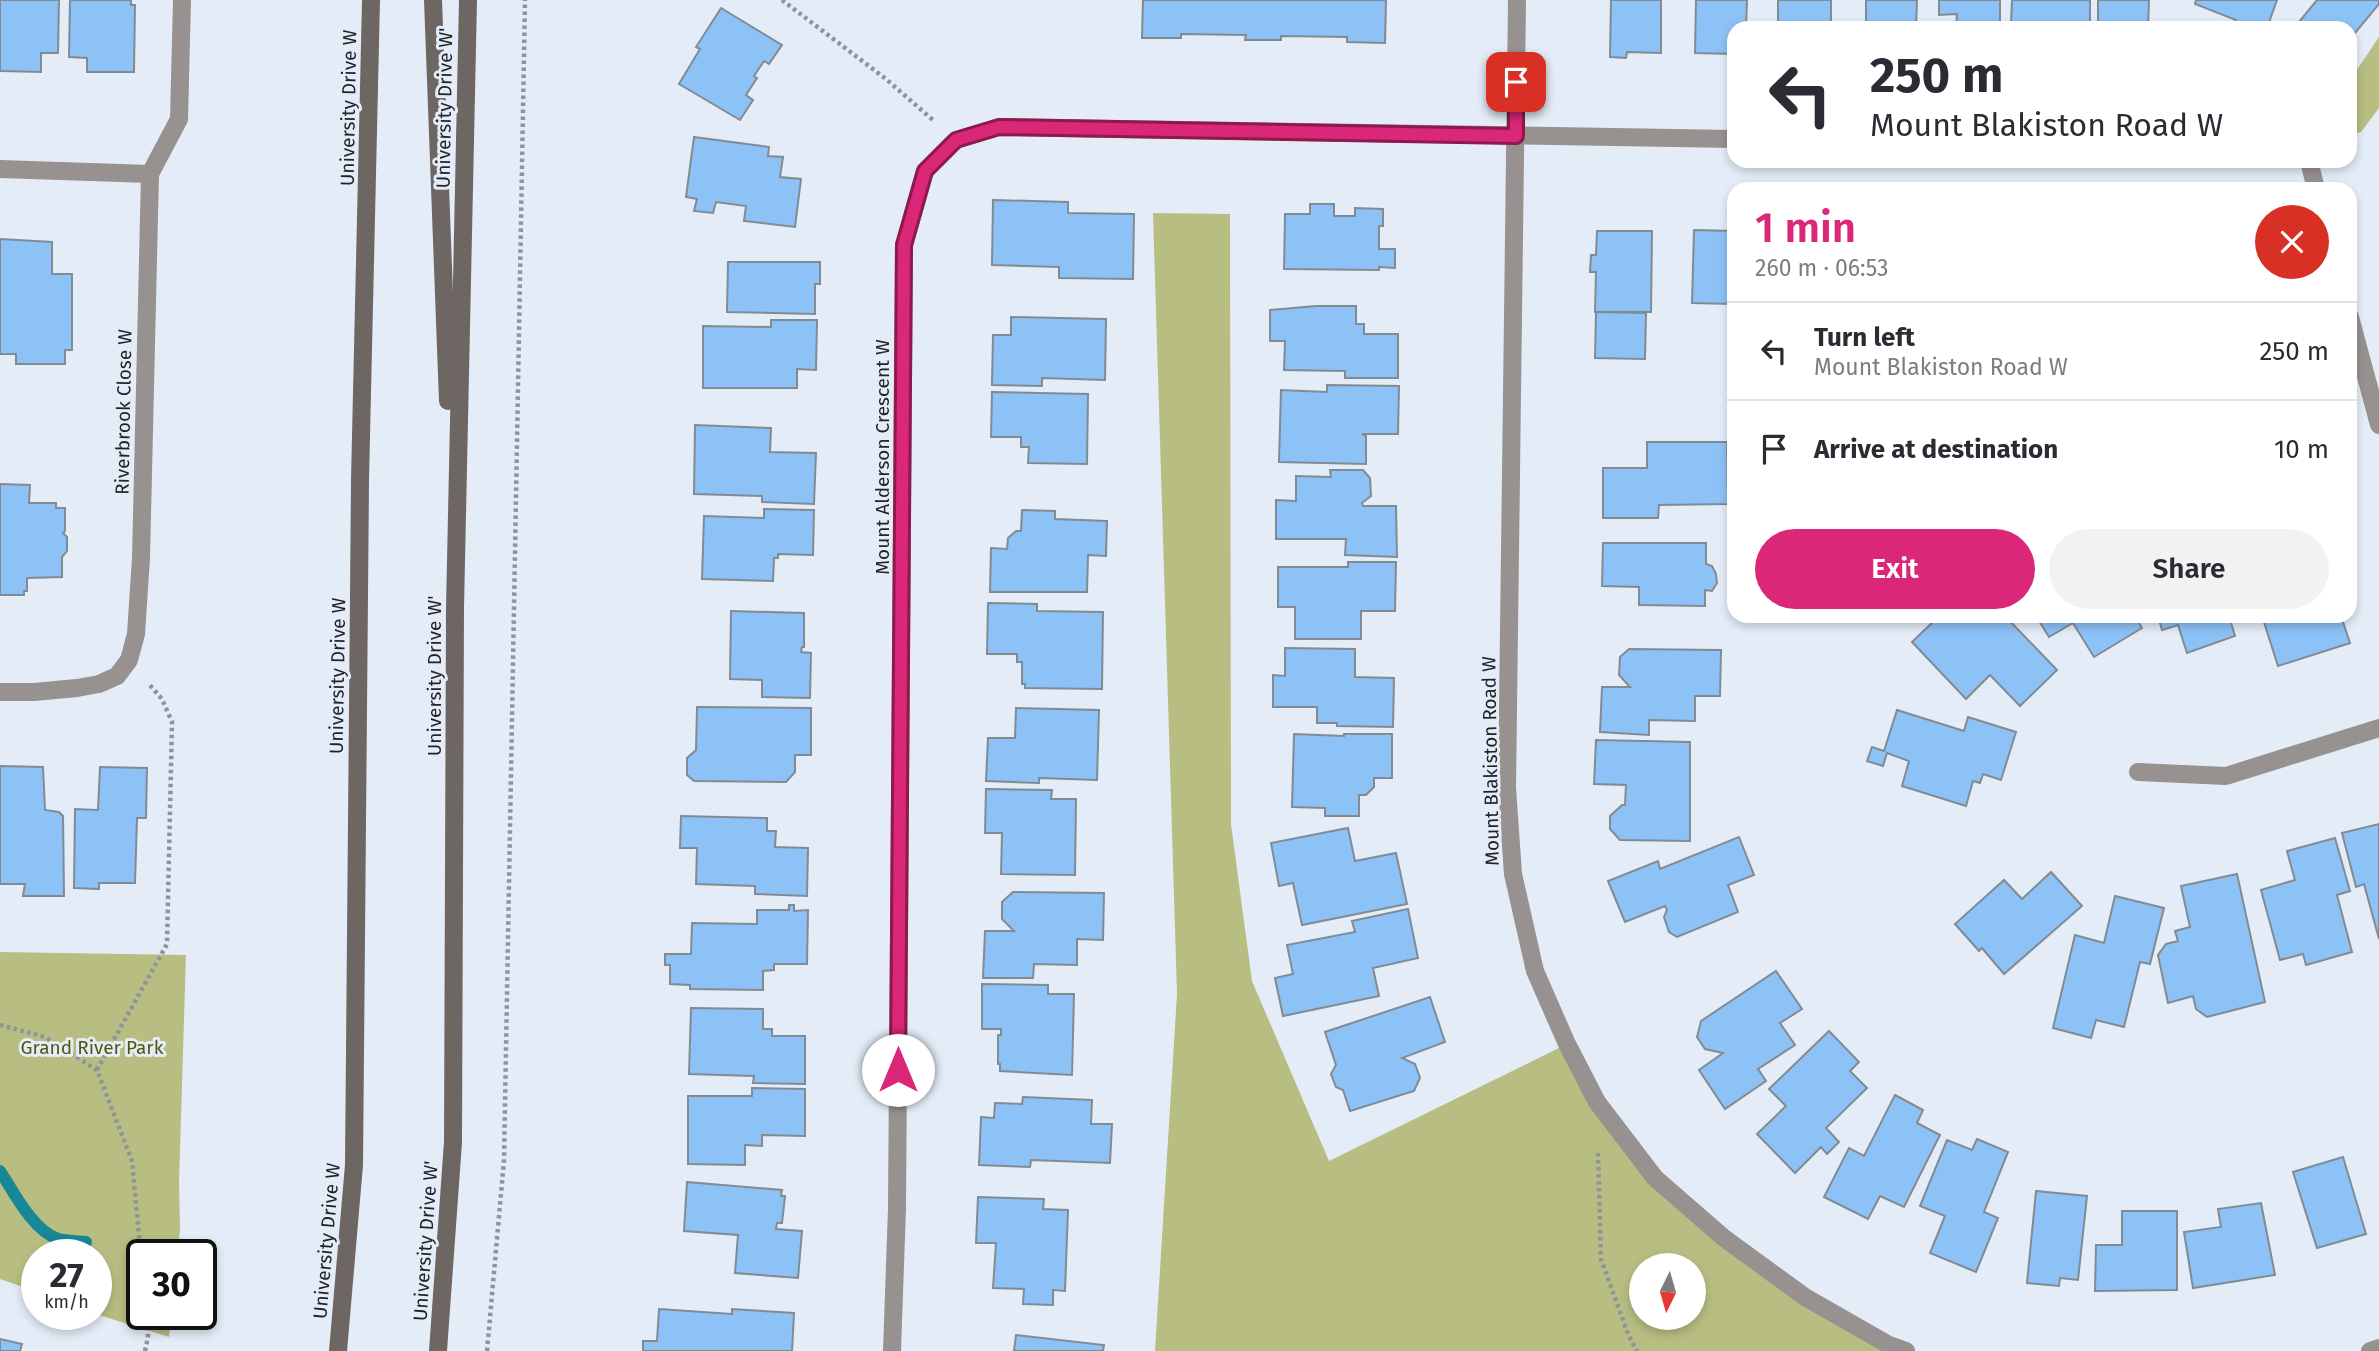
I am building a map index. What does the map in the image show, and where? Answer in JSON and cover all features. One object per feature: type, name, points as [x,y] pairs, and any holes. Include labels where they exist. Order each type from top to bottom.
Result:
[{"type":"main road","name":"University Drive W","points":[[338,1351],[354,1165],[361,467],[371,0]]},
{"type":"main road","points":[[433,0],[455,608]]},
{"type":"main road","name":"University Drive W'","points":[[439,1351],[453,1142],[455,608],[468,0]]},
{"type":"street","points":[[0,169],[150,174],[179,119],[182,0]]},
{"type":"street","name":"Mount Blakiston Road W","points":[[1517,0],[1507,788],[1513,874],[1535,971],[1567,1044],[1597,1102],[1655,1178],[1724,1238],[1805,1297],[1889,1345],[1906,1351]]},
{"type":"street","name":"Mount Alderson Crescent W","points":[[892,1351],[897,1208],[904,245],[925,171],[956,140],[999,127],[1727,139]]},
{"type":"street","name":"Riverbrook Close W","points":[[129,660],[136,634],[141,558],[150,174]]},
{"type":"street","points":[[2357,343],[2379,425]]},
{"type":"street","points":[[0,692],[55,690],[99,684],[117,676],[129,660]]},
{"type":"street","points":[[2138,772],[2226,776],[2379,728]]},
{"type":"street","points":[[2370,1351],[2379,1348]]},
{"type":"path","points":[[486,1351],[504,1160],[525,0]]},
{"type":"path","points":[[782,0],[886,79],[956,140]]},
{"type":"path","points":[[97,1070],[167,944],[172,722],[162,699],[129,660]]},
{"type":"path","points":[[0,1025],[45,1037],[97,1070],[132,1161],[139,1239]]},
{"type":"path","points":[[1597,1102],[1601,1259],[1628,1334],[1637,1351]]},
{"type":"path","points":[[145,1351],[147,1330]]},
{"type":"green space","points":[[2379,37],[2379,108],[2361,132],[2357,133],[2357,70]]},
{"type":"green space","points":[[1153,213],[1230,214],[1231,824],[1252,981],[1329,1161],[1567,1044],[1655,1178],[1724,1238],[1906,1351],[1155,1351],[1177,994]]},
{"type":"green space","name":"Grand River Park","points":[[0,952],[186,955],[179,1239],[126,1239],[126,1323],[112,1319],[112,1239],[21,1239],[21,1286],[0,1279]]},
{"type":"green space","name":"Grand River Park","points":[[147,1330],[170,1330],[169,1337]]},
{"type":"building","points":[[0,0],[59,0],[58,53],[41,53],[41,72],[0,71]]},
{"type":"building","points":[[70,0],[131,0],[131,5],[135,5],[134,72],[87,72],[87,58],[69,57]]},
{"type":"building","points":[[1143,0],[1386,0],[1385,43],[1347,42],[1347,37],[1281,36],[1281,40],[1245,40],[1246,35],[1181,34],[1181,38],[1142,38]]},
{"type":"building","points":[[1611,0],[1661,0],[1661,53],[1627,52],[1626,58],[1610,57]]},
{"type":"building","points":[[1696,0],[1747,0],[1746,21],[1727,21],[1727,54],[1695,53]]},
{"type":"building","points":[[1778,0],[1831,0],[1831,21],[1778,21]]},
{"type":"building","points":[[1866,0],[1917,0],[1916,21],[1866,21]]},
{"type":"building","points":[[1939,0],[2000,0],[2000,21],[1956,21],[1957,14],[1939,15]]},
{"type":"building","points":[[2012,0],[2090,0],[2090,21],[2011,21]]},
{"type":"building","points":[[2098,0],[2149,0],[2148,21],[2098,21]]},
{"type":"building","points":[[2196,0],[2277,0],[2270,21],[2236,21],[2195,4]]},
{"type":"building","points":[[2317,0],[2379,0],[2379,4],[2357,31],[2357,21],[2300,21]]},
{"type":"building","points":[[721,8],[782,45],[769,64],[764,61],[754,76],[757,78],[746,95],[753,100],[740,120],[679,84],[700,49],[696,47]]},
{"type":"building","points":[[694,137],[769,147],[768,156],[783,157],[780,177],[801,179],[795,227],[744,221],[746,206],[716,202],[713,213],[694,211],[697,199],[686,197]]},
{"type":"building","points":[[993,200],[1068,202],[1068,213],[1134,214],[1133,279],[1059,278],[1059,267],[992,265]]},
{"type":"building","points":[[1310,204],[1334,204],[1334,216],[1355,216],[1355,208],[1383,209],[1383,226],[1379,226],[1379,249],[1395,249],[1395,268],[1284,269],[1285,214],[1310,214]]},
{"type":"building","points":[[1694,230],[1727,231],[1727,304],[1692,303]]},
{"type":"building","points":[[1597,231],[1652,231],[1651,312],[1595,312],[1596,272],[1590,272],[1591,255],[1596,255]]},
{"type":"building","points":[[0,239],[52,242],[52,274],[72,274],[72,350],[65,350],[65,364],[16,364],[16,354],[0,354]]},
{"type":"building","points":[[728,262],[820,262],[820,284],[815,284],[815,314],[727,312]]},
{"type":"building","points":[[1356,306],[1356,324],[1364,324],[1364,334],[1398,334],[1398,378],[1345,378],[1345,371],[1284,370],[1285,341],[1270,341],[1270,310]]},
{"type":"building","points":[[1596,312],[1646,313],[1645,359],[1595,358]]},
{"type":"building","points":[[1011,317],[1106,319],[1105,380],[1042,378],[1042,386],[992,385],[993,335],[1011,335]]},
{"type":"building","points":[[771,320],[817,320],[816,370],[797,369],[797,388],[703,388],[703,326],[771,327]]},
{"type":"building","points":[[1327,385],[1399,386],[1398,434],[1362,434],[1366,436],[1366,464],[1279,462],[1281,390],[1327,392]]},
{"type":"building","points":[[992,392],[1088,394],[1087,464],[1028,463],[1029,447],[1021,447],[1021,437],[991,437]]},
{"type":"building","points":[[695,425],[771,428],[770,452],[816,453],[814,504],[762,502],[762,496],[694,494]]},
{"type":"building","points":[[1647,442],[1727,442],[1727,504],[1659,505],[1658,518],[1603,518],[1603,468],[1647,468]]},
{"type":"building","points":[[1330,470],[1363,470],[1370,478],[1371,496],[1362,503],[1363,506],[1396,506],[1397,557],[1345,555],[1346,539],[1276,539],[1276,500],[1296,501],[1296,476],[1331,477]]},
{"type":"building","points":[[0,484],[30,485],[29,503],[56,503],[56,508],[65,508],[63,533],[67,537],[67,551],[62,557],[62,577],[27,578],[27,591],[24,591],[24,595],[0,595]]},
{"type":"building","points":[[764,509],[814,510],[813,555],[778,554],[778,558],[774,558],[773,581],[702,579],[704,516],[764,518]]},
{"type":"building","points":[[1022,510],[1055,511],[1055,519],[1107,521],[1106,556],[1088,555],[1087,592],[990,592],[991,548],[1007,549],[1008,538],[1016,531],[1021,531]]},
{"type":"building","points":[[1603,543],[1706,543],[1706,564],[1712,566],[1717,583],[1712,591],[1705,590],[1705,606],[1639,605],[1639,587],[1602,586]]},
{"type":"building","points":[[1348,562],[1396,562],[1395,611],[1361,611],[1361,639],[1295,639],[1295,607],[1278,607],[1278,567],[1348,567]]},
{"type":"building","points":[[988,603],[1037,604],[1037,611],[1103,612],[1102,689],[1025,688],[1025,684],[1022,684],[1022,662],[1017,662],[1017,654],[987,654]]},
{"type":"building","points":[[731,611],[804,613],[804,647],[801,652],[811,653],[810,698],[762,697],[762,680],[730,679]]},
{"type":"building","points":[[1932,623],[2012,623],[2057,670],[2020,706],[1990,675],[1966,699],[1912,642]]},
{"type":"building","points":[[2040,623],[2073,623],[2049,637]]},
{"type":"building","points":[[2073,623],[2139,623],[2142,628],[2094,657]]},
{"type":"building","points":[[2160,623],[2231,623],[2235,636],[2187,653],[2178,625],[2162,630]]},
{"type":"building","points":[[2264,623],[2343,623],[2350,643],[2278,666]]},
{"type":"building","points":[[1285,648],[1355,649],[1355,677],[1394,678],[1393,727],[1317,723],[1317,707],[1273,707],[1273,675],[1285,676]]},
{"type":"building","points":[[1629,649],[1721,650],[1720,696],[1695,696],[1695,721],[1649,720],[1649,735],[1600,732],[1602,687],[1630,687],[1619,675],[1620,657]]},
{"type":"building","points":[[697,707],[811,708],[811,755],[795,755],[795,772],[786,782],[694,781],[687,775],[687,758],[696,750]]},
{"type":"building","points":[[1016,708],[1099,710],[1097,780],[1039,778],[1039,783],[986,781],[988,738],[1015,738]]},
{"type":"building","points":[[1897,710],[1964,731],[1968,717],[2016,732],[2001,780],[1983,774],[1980,783],[1973,781],[1966,806],[1902,786],[1909,761],[1887,753],[1883,766],[1867,761],[1872,747],[1884,751]]},
{"type":"building","points":[[1294,734],[1392,734],[1392,778],[1374,778],[1374,787],[1366,795],[1359,795],[1359,816],[1325,816],[1325,808],[1292,807]]},
{"type":"building","points":[[1596,740],[1690,742],[1690,841],[1620,840],[1610,829],[1610,816],[1625,805],[1626,785],[1594,784]]},
{"type":"building","points":[[0,766],[43,767],[45,810],[59,812],[63,816],[64,896],[23,896],[25,884],[0,884]]},
{"type":"building","points":[[100,767],[147,768],[146,818],[137,818],[135,883],[99,883],[99,889],[74,888],[75,809],[98,810]]},
{"type":"building","points":[[986,789],[1052,790],[1051,799],[1076,799],[1075,875],[1001,874],[1002,833],[985,833]]},
{"type":"building","points":[[681,816],[767,818],[767,831],[776,831],[775,847],[808,848],[807,896],[755,894],[755,886],[696,884],[697,848],[680,848]]},
{"type":"building","points":[[2379,824],[2379,939],[2364,884],[2356,887],[2342,833]]},
{"type":"building","points":[[1348,828],[1355,861],[1396,853],[1407,904],[1302,925],[1293,883],[1279,886],[1271,843]]},
{"type":"building","points":[[1739,837],[1754,875],[1728,885],[1738,912],[1677,937],[1669,932],[1664,917],[1667,910],[1665,906],[1625,922],[1608,881],[1658,861],[1660,869]]},
{"type":"building","points":[[2335,838],[2350,891],[2337,895],[2352,952],[2306,965],[2303,954],[2280,960],[2261,890],[2295,880],[2287,851]]},
{"type":"building","points":[[2051,872],[2082,906],[2004,974],[1982,948],[1979,951],[1955,924],[2004,880],[2022,899]]},
{"type":"building","points":[[2237,874],[2265,1002],[2207,1017],[2196,1009],[2193,996],[2168,1003],[2158,955],[2166,944],[2178,941],[2175,931],[2190,927],[2181,886]]},
{"type":"building","points":[[1013,892],[1104,893],[1103,940],[1077,939],[1077,965],[1034,964],[1033,978],[983,978],[985,931],[1014,931],[1002,919],[1002,902]]},
{"type":"building","points":[[2115,896],[2164,908],[2150,964],[2140,962],[2124,1027],[2096,1020],[2091,1038],[2053,1028],[2075,935],[2104,943]]},
{"type":"building","points":[[789,905],[794,905],[794,911],[808,910],[807,964],[774,964],[774,970],[763,971],[763,990],[690,989],[690,985],[670,984],[670,965],[665,965],[665,954],[691,954],[692,923],[757,924],[757,910],[789,910]]},
{"type":"building","points":[[1408,909],[1418,958],[1373,968],[1379,996],[1283,1016],[1275,978],[1293,974],[1287,945],[1355,932],[1352,921]]},
{"type":"building","points":[[1776,971],[1802,1009],[1780,1023],[1795,1045],[1758,1069],[1766,1081],[1725,1109],[1699,1070],[1723,1053],[1705,1049],[1697,1037],[1701,1021]]},
{"type":"building","points":[[982,984],[1048,985],[1048,994],[1074,994],[1072,1075],[1000,1071],[998,1035],[1001,1035],[1001,1029],[982,1029]]},
{"type":"building","points":[[1430,997],[1445,1042],[1402,1058],[1415,1064],[1420,1078],[1414,1091],[1350,1111],[1343,1090],[1336,1087],[1331,1074],[1336,1065],[1325,1032]]},
{"type":"building","points":[[691,1008],[763,1009],[763,1029],[772,1029],[772,1036],[805,1036],[805,1084],[753,1083],[754,1076],[689,1074]]},
{"type":"building","points":[[1829,1031],[1859,1062],[1850,1071],[1867,1088],[1826,1128],[1839,1142],[1827,1154],[1821,1147],[1795,1173],[1757,1134],[1786,1106],[1769,1089]]},
{"type":"building","points":[[752,1088],[805,1089],[805,1136],[762,1135],[762,1146],[745,1145],[745,1165],[688,1164],[688,1096],[752,1096]]},
{"type":"building","points":[[1895,1095],[1923,1110],[1917,1123],[1940,1135],[1904,1207],[1880,1196],[1868,1219],[1824,1197],[1849,1148],[1864,1156]]},
{"type":"building","points":[[1023,1097],[1092,1100],[1091,1124],[1112,1124],[1110,1163],[1031,1160],[1030,1167],[979,1165],[981,1117],[994,1118],[995,1103],[1022,1104]]},
{"type":"building","points":[[1977,1139],[2008,1152],[1984,1212],[1998,1218],[1976,1272],[1930,1253],[1945,1216],[1920,1206],[1947,1140],[1972,1150]]},
{"type":"building","points":[[2343,1157],[2366,1234],[2317,1248],[2293,1172]]},
{"type":"building","points":[[687,1182],[782,1190],[781,1196],[785,1196],[782,1223],[777,1223],[776,1229],[802,1231],[798,1278],[735,1273],[738,1235],[684,1231]]},
{"type":"building","points":[[2036,1191],[2087,1196],[2078,1280],[2060,1278],[2059,1286],[2027,1283]]},
{"type":"building","points":[[978,1197],[1044,1199],[1043,1209],[1068,1210],[1065,1291],[1053,1290],[1053,1305],[1023,1304],[1024,1289],[993,1288],[996,1243],[976,1243]]},
{"type":"building","points":[[2261,1203],[2275,1275],[2193,1288],[2184,1232],[2221,1227],[2218,1209]]},
{"type":"building","points":[[2122,1211],[2177,1211],[2177,1290],[2095,1291],[2096,1245],[2122,1245]]},
{"type":"building","points":[[659,1309],[732,1314],[732,1309],[794,1313],[792,1351],[643,1351],[643,1341],[657,1341]]},
{"type":"building","points":[[1016,1335],[1104,1345],[1103,1351],[1014,1351]]},
{"type":"building","points":[[0,1339],[22,1344],[20,1351],[0,1351]]},
{"type":"waterway","points":[[0,1171],[24,1210],[40,1228],[58,1239]]},
{"type":"route","points":[[898,1070],[904,245],[925,171],[956,140],[999,127],[1516,136],[1516,82]]}]
